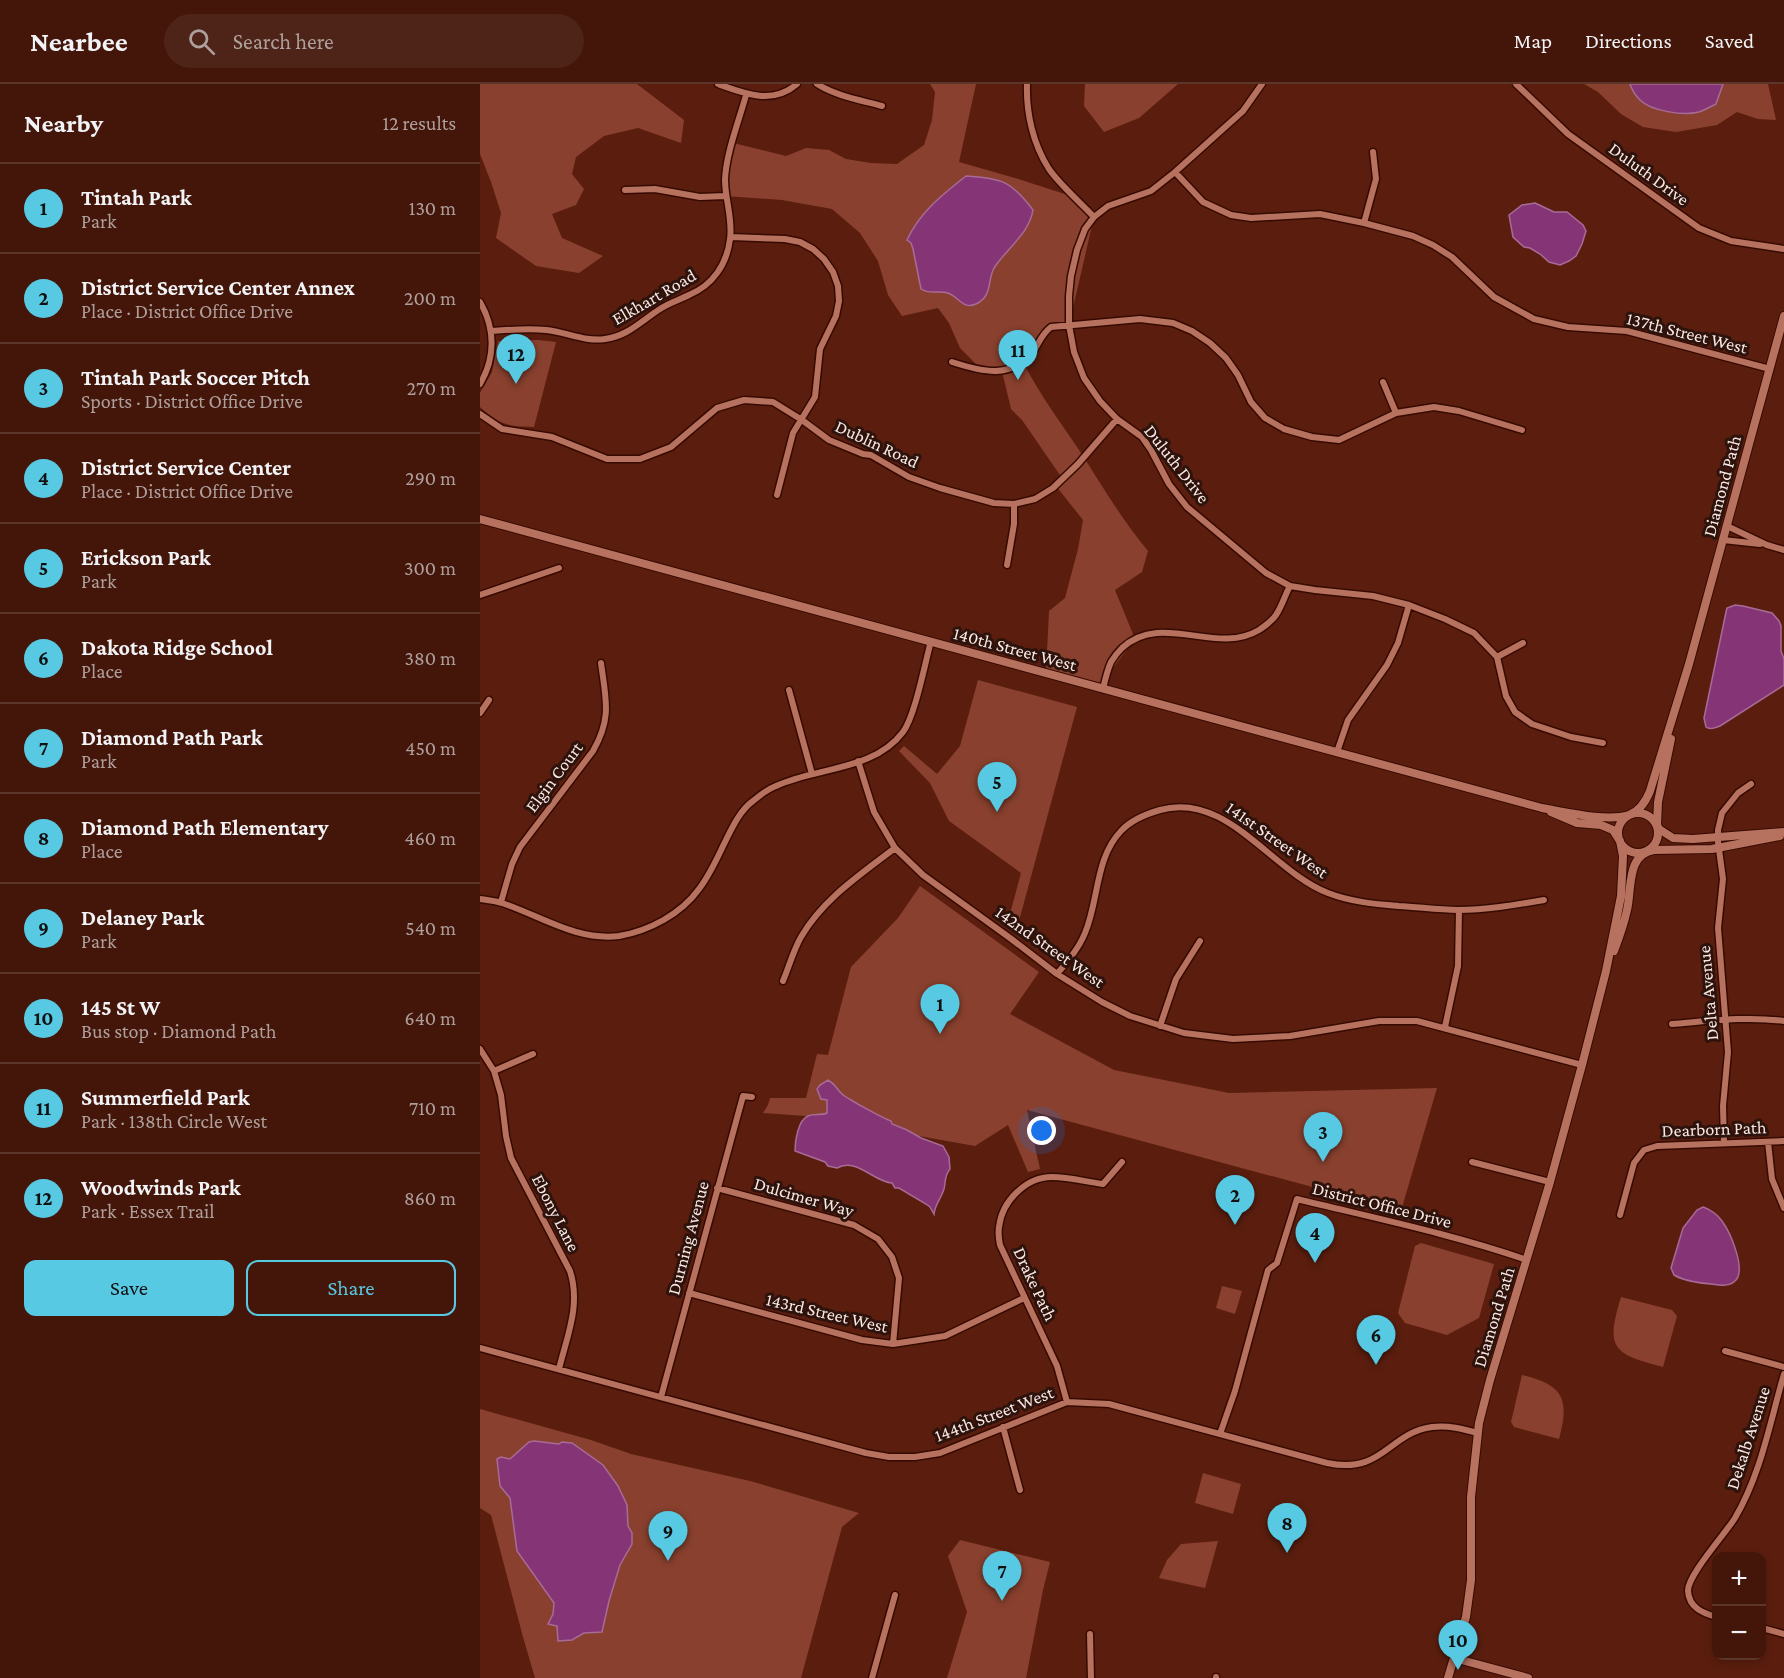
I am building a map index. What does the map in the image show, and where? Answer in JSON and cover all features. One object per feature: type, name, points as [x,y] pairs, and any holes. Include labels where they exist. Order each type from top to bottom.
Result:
[{"type":"street","points":[[718,84],[746,95],[766,97],[790,90],[797,84]]},
{"type":"street","points":[[817,84],[825,90],[882,106]]},
{"type":"street","points":[[1027,84],[1029,117],[1035,143],[1050,170],[1094,217]]},
{"type":"street","name":"Duluth Drive","points":[[1262,84],[1243,111],[1175,172],[1151,190],[1108,206],[1084,229],[1071,276],[1069,325],[1074,352],[1084,378],[1100,401],[1117,419],[1142,437],[1169,484],[1187,507],[1266,573],[1290,586],[1373,597],[1409,605],[1474,633],[1497,657]]},
{"type":"street","name":"Duluth Drive","points":[[1516,84],[1568,134],[1699,228],[1731,241],[1784,249]]},
{"type":"street","name":"Elkhart Road","points":[[491,331],[544,329],[595,340],[621,336],[662,308],[696,292],[709,283],[726,259],[731,237],[725,196],[725,177],[746,95]]},
{"type":"street","points":[[1364,223],[1376,179],[1373,152]]},
{"type":"street","name":"137th Street West","points":[[1175,172],[1203,202],[1231,215],[1251,218],[1320,214],[1413,236],[1452,257],[1494,297],[1534,319],[1568,327],[1627,331],[1770,369]]},
{"type":"street","points":[[625,190],[656,189],[692,196],[725,196]]},
{"type":"street","points":[[731,237],[785,239],[800,242],[825,259],[833,272],[838,294],[836,316],[820,350],[814,398],[793,433],[777,495]]},
{"type":"street","points":[[480,302],[487,315],[492,345],[490,360],[480,384]]},
{"type":"street","name":"Diamond Path","points":[[1448,1678],[1466,1617],[1471,1580],[1471,1497],[1479,1423],[1550,1182],[1606,971],[1621,896],[1623,868],[1619,825],[1622,820],[1643,805],[1650,791],[1689,664],[1784,316]]},
{"type":"street","points":[[952,362],[978,370],[994,372],[1007,370],[1023,362],[1035,349],[1042,335],[1051,327],[1140,319],[1173,323],[1192,331],[1210,343],[1226,358],[1238,375],[1251,402],[1265,418],[1284,429],[1312,437],[1339,440],[1396,413],[1434,407],[1460,411],[1522,430]]},
{"type":"street","points":[[1383,382],[1396,413]]},
{"type":"street","name":"Dublin Road","points":[[480,414],[502,429],[552,437],[608,459],[640,459],[671,447],[717,408],[744,400],[773,402],[829,440],[862,454],[871,455],[924,483],[994,503],[1014,504],[1035,499],[1053,488],[1078,464],[1117,419]]},
{"type":"street","points":[[1007,565],[1014,524],[1014,504]]},
{"type":"street","name":"140th Street West","points":[[480,519],[1542,808],[1602,817],[1629,815]]},
{"type":"street","points":[[1727,526],[1767,545],[1784,550]]},
{"type":"street","points":[[1723,540],[1767,545]]},
{"type":"street","points":[[480,595],[559,568]]},
{"type":"street","points":[[1103,689],[1112,661],[1130,641],[1156,632],[1225,640],[1240,638],[1266,625],[1276,615],[1290,586]]},
{"type":"street","points":[[1337,752],[1348,720],[1387,665],[1398,643],[1409,605]]},
{"type":"street","points":[[480,899],[501,902],[563,929],[585,935],[618,936],[650,927],[675,913],[698,891],[735,821],[750,802],[775,786],[885,751],[904,731],[931,642]]},
{"type":"street","points":[[1524,644],[1497,657],[1506,696],[1515,712],[1532,724],[1571,737],[1603,743]]},
{"type":"street","name":"Elgin Court","points":[[501,902],[512,864],[520,847],[593,751],[602,735],[607,706],[601,663]]},
{"type":"street","name":"Diamond Path","points":[[1606,971],[1628,910],[1632,869],[1640,856],[1651,848],[1656,839],[1659,789],[1689,664]]},
{"type":"street","points":[[789,690],[812,774]]},
{"type":"street","points":[[480,712],[489,700]]},
{"type":"street","name":"142nd Street West","points":[[858,761],[874,812],[895,848],[923,876],[1057,974],[1102,1002],[1130,1016],[1184,1033],[1233,1039],[1290,1036],[1388,1020],[1417,1021],[1582,1065]]},
{"type":"street","points":[[1719,842],[1722,813],[1738,793],[1751,784]]},
{"type":"street","name":"141st Street West","points":[[1057,974],[1086,932],[1106,855],[1119,833],[1137,819],[1169,807],[1186,806],[1203,809],[1227,820],[1294,875],[1328,893],[1365,903],[1459,910],[1497,908],[1544,900]]},
{"type":"street","name":"140th Street West","points":[[1542,808],[1577,823],[1606,827],[1613,830],[1620,841]]},
{"type":"street","points":[[1629,815],[1644,814],[1653,819],[1659,829],[1673,838],[1719,842]]},
{"type":"street","points":[[1620,841],[1624,847],[1638,853],[1784,833]]},
{"type":"street","name":"Delta Avenue","points":[[1719,842],[1723,879],[1718,928],[1728,1052],[1723,1106],[1724,1143]]},
{"type":"street","points":[[783,981],[800,938],[819,910],[838,892],[895,848]]},
{"type":"street","points":[[1445,1027],[1458,966],[1459,910]]},
{"type":"street","points":[[1161,1026],[1176,979],[1200,941]]},
{"type":"street","points":[[1672,1024],[1726,1019],[1766,1018],[1784,1021]]},
{"type":"street","name":"Ebony Lane","points":[[480,1049],[494,1071],[501,1095],[506,1136],[512,1158],[570,1271],[574,1284],[575,1309],[559,1369]]},
{"type":"street","points":[[494,1071],[533,1054]]},
{"type":"street","name":"Durning Avenue","points":[[661,1397],[743,1096],[752,1097]]},
{"type":"street","points":[[1768,1142],[1772,1179],[1784,1208]]},
{"type":"street","name":"Dearborn Path","points":[[1620,1215],[1634,1163],[1644,1150],[1657,1146],[1784,1142]]},
{"type":"street","name":"Drake Path","points":[[1067,1402],[1057,1366],[1000,1245],[999,1227],[1004,1208],[1019,1190],[1035,1181],[1052,1177],[1103,1184],[1122,1162]]},
{"type":"street","points":[[1472,1162],[1550,1182]]},
{"type":"street","name":"Dulcimer Way","points":[[717,1188],[854,1225],[878,1239],[892,1257],[898,1278],[893,1344]]},
{"type":"street","name":"District Office Drive","points":[[1220,1434],[1235,1391],[1268,1270],[1277,1263],[1297,1199],[1419,1229],[1527,1260]]},
{"type":"street","name":"143rd Street West","points":[[689,1293],[862,1340],[893,1344],[945,1336],[1024,1298]]},
{"type":"street","name":"144th Street West","points":[[480,1348],[866,1453],[889,1456],[915,1457],[940,1452],[1067,1402],[1109,1404],[1345,1466],[1371,1461],[1387,1452],[1407,1435],[1432,1427],[1450,1426],[1478,1433]]},
{"type":"street","points":[[1725,1351],[1784,1367]]},
{"type":"street","name":"Dekalb Avenue","points":[[1712,1616],[1701,1612],[1691,1602],[1688,1591],[1690,1580],[1727,1529],[1753,1481],[1784,1374]]},
{"type":"street","points":[[1003,1426],[1020,1490]]},
{"type":"street","points":[[872,1678],[895,1595]]},
{"type":"street","points":[[1766,1629],[1784,1634]]},
{"type":"street","points":[[1090,1634],[1091,1678]]},
{"type":"street","points":[[1454,1658],[1528,1678]]},
{"type":"shaded area","points":[[480,84],[637,84],[684,120],[681,143],[638,128],[604,136],[576,157],[572,174],[584,189],[576,205],[552,214],[562,238],[603,256],[579,273],[536,266],[496,238],[501,213],[480,154]]},
{"type":"shaded area","points":[[930,84],[976,84],[959,162],[1077,198],[1094,217],[1069,325],[1050,327],[1023,362],[1045,400],[1115,506],[1148,551],[1142,572],[1115,590],[1135,639],[1106,677],[1103,689],[1046,673],[1049,611],[1065,598],[1083,520],[1056,486],[1062,478],[1022,420],[1011,409],[1002,371],[983,371],[960,348],[949,323],[938,308],[902,316],[888,295],[878,261],[860,233],[832,209],[782,200],[725,196],[725,177],[733,143],[786,156],[806,148],[829,150],[846,159],[897,164],[924,145],[932,120],[935,92]]},
{"type":"shaded area","points":[[1085,84],[1178,84],[1139,118],[1104,132],[1084,106]]},
{"type":"shaded area","points":[[1584,84],[1768,84],[1776,120],[1758,119],[1737,112],[1717,125],[1676,132],[1643,127],[1621,114],[1598,92]]},
{"type":"shaded area","points":[[1630,84],[1723,84],[1716,104],[1699,112],[1685,113],[1659,110],[1645,104]]},
{"type":"shaded area","points":[[966,176],[989,178],[1005,183],[1012,187],[1033,210],[1031,219],[1022,234],[994,268],[985,297],[972,305],[964,304],[948,293],[928,292],[921,289],[913,249],[907,240],[925,212]]},
{"type":"shaded area","points":[[1535,203],[1554,212],[1567,212],[1583,225],[1586,231],[1582,244],[1576,256],[1569,261],[1560,265],[1549,262],[1530,248],[1524,247],[1513,237],[1509,215],[1522,205]]},
{"type":"shaded area","points":[[498,341],[556,342],[534,427],[511,425],[493,418],[480,407],[480,393],[492,372]]},
{"type":"shaded area","points":[[1735,605],[1772,613],[1779,621],[1781,651],[1784,659],[1784,685],[1720,726],[1709,728],[1706,727],[1704,718],[1726,612],[1727,608]]},
{"type":"shaded area","points":[[978,680],[1077,707],[1016,932],[1007,925],[1021,873],[949,821],[930,783],[899,751],[904,746],[937,774],[960,746]]},
{"type":"shaded area","points":[[920,886],[1039,972],[1010,1014],[1114,1070],[1229,1093],[1437,1088],[1401,1211],[1027,1110],[1040,1169],[1028,1172],[1008,1125],[975,1146],[806,1116],[763,1113],[770,1098],[806,1098],[817,1054],[828,1055],[851,967],[898,918]]},
{"type":"shaded area","points":[[828,1080],[844,1096],[891,1121],[892,1124],[943,1146],[949,1157],[950,1169],[934,1214],[926,1204],[899,1188],[895,1188],[892,1183],[851,1166],[844,1165],[837,1168],[828,1166],[825,1162],[795,1151],[798,1131],[805,1118],[810,1115],[827,1113],[827,1100],[821,1099],[817,1089]]},
{"type":"shaded area","points":[[1703,1207],[1714,1212],[1722,1221],[1736,1252],[1738,1277],[1728,1285],[1687,1280],[1674,1275],[1671,1268],[1683,1228],[1697,1210]]},
{"type":"shaded area","points":[[1421,1243],[1494,1264],[1479,1318],[1447,1335],[1405,1323],[1398,1313],[1415,1246]]},
{"type":"shaded area","points":[[1222,1286],[1242,1291],[1235,1314],[1216,1308]]},
{"type":"shaded area","points":[[1621,1297],[1672,1310],[1677,1316],[1663,1367],[1633,1358],[1617,1347],[1614,1328]]},
{"type":"shaded area","points":[[1522,1375],[1547,1383],[1560,1395],[1564,1413],[1559,1439],[1514,1427],[1511,1422]]},
{"type":"shaded area","points":[[480,1409],[591,1440],[631,1454],[750,1481],[859,1513],[842,1527],[801,1678],[535,1678],[491,1515],[480,1508]]},
{"type":"shaded area","points":[[529,1442],[572,1443],[603,1465],[618,1486],[627,1505],[632,1544],[620,1565],[602,1632],[584,1633],[572,1640],[558,1641],[557,1626],[548,1624],[553,1614],[554,1603],[517,1551],[510,1498],[500,1486],[497,1459],[501,1457],[510,1459]]},
{"type":"shaded area","points":[[1203,1473],[1241,1484],[1233,1514],[1195,1503]]},
{"type":"shaded area","points":[[960,1540],[1050,1562],[1026,1678],[947,1678],[967,1612],[948,1556]]},
{"type":"shaded area","points":[[1218,1541],[1205,1588],[1159,1578],[1167,1560],[1181,1544]]},
{"type":"place","name":"Summerfield Park","points":[[1018,380]]},
{"type":"place","name":"Woodwinds Park","points":[[516,384]]},
{"type":"place","name":"Erickson Park","points":[[997,812]]},
{"type":"place","name":"Tintah Park","points":[[940,1034]]},
{"type":"place","name":"Tintah Park Soccer Pitch","points":[[1323,1162]]},
{"type":"place","name":"District Service Center Annex","points":[[1235,1225]]},
{"type":"place","name":"District Service Center","points":[[1315,1263]]},
{"type":"place","name":"Dakota Ridge School","points":[[1376,1365]]},
{"type":"place","name":"Diamond Path Elementary","points":[[1287,1553]]},
{"type":"place","name":"Delaney Park","points":[[668,1561]]},
{"type":"place","name":"Diamond Path Park","points":[[1002,1601]]},
{"type":"place","name":"145 St W","points":[[1458,1670]]}]
